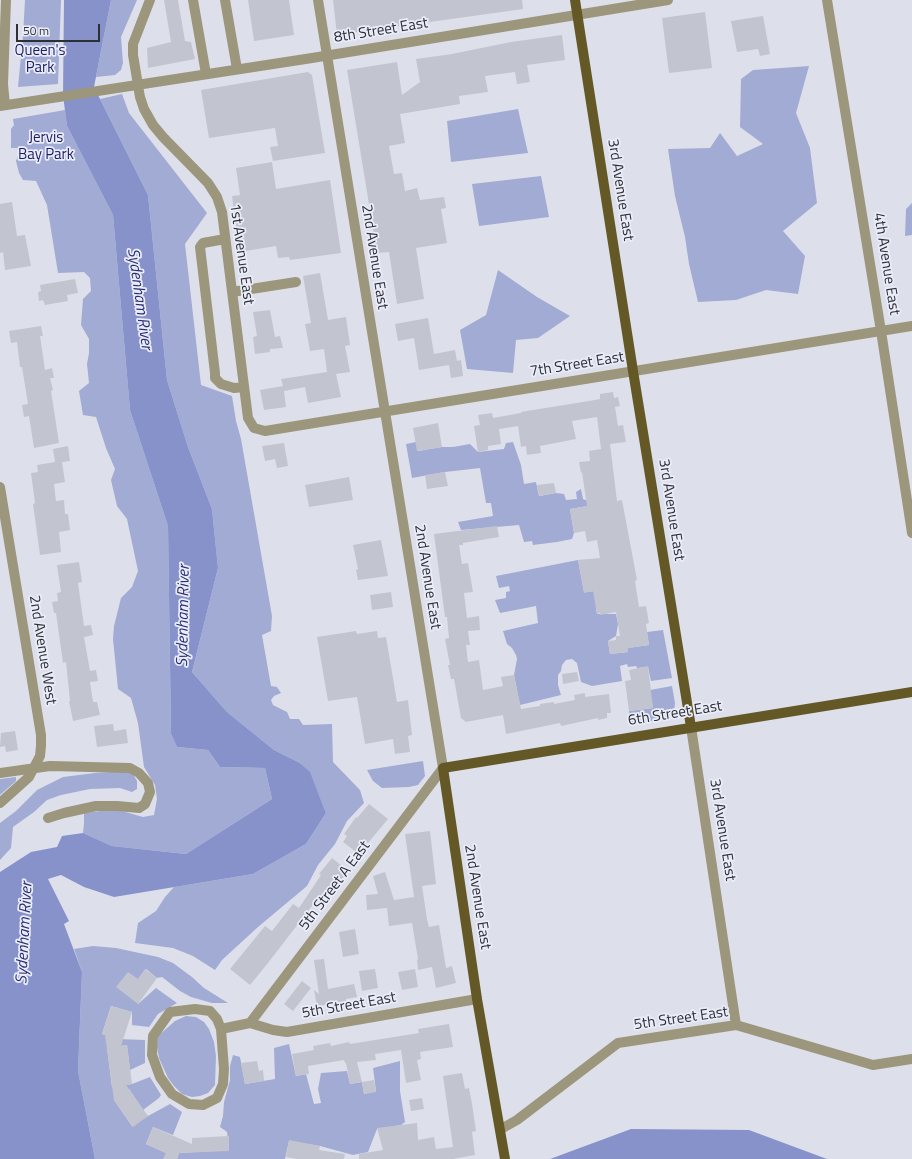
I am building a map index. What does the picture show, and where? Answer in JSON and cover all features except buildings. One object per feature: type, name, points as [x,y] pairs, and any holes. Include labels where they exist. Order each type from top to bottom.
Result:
[{"type":"main road","name":"3rd Avenue East","points":[[575,0],[691,727]]},
{"type":"main road","name":"6th Street East","points":[[443,768],[912,692]]},
{"type":"main road","name":"2nd Avenue East","points":[[443,768],[477,999],[501,1129],[505,1159]]},
{"type":"street","points":[[2,105],[6,0]]},
{"type":"street","name":"1st Avenue East","points":[[150,0],[133,44],[137,85],[144,110],[153,125],[208,183],[217,196],[222,212],[248,418],[250,423]]},
{"type":"street","points":[[193,0],[206,74]]},
{"type":"street","points":[[224,0],[237,70]]},
{"type":"street","name":"2nd Avenue East","points":[[318,0],[443,768]]},
{"type":"street","name":"8th Street East","points":[[2,105],[39,101],[237,70],[668,0]]},
{"type":"street","name":"4th Avenue East","points":[[827,0],[912,532]]},
{"type":"street","points":[[225,239],[203,242],[200,247],[214,373],[215,378],[221,384],[234,388],[244,387]]},
{"type":"street","points":[[232,292],[296,282]]},
{"type":"street","name":"7th Street East","points":[[250,423],[254,428],[265,431],[912,326]]},
{"type":"street","name":"2nd Avenue West","points":[[0,487],[41,735],[40,756],[35,768],[22,784],[0,803]]},
{"type":"street","name":"3rd Avenue East","points":[[691,727],[736,1025]]},
{"type":"street","points":[[0,773],[35,768],[102,766],[130,768],[139,773],[148,783],[150,792],[145,804],[139,808],[96,806],[48,818]]},
{"type":"street","name":"5th Street A East","points":[[250,1023],[443,768]]},
{"type":"street","name":"5th Street East","points":[[250,1023],[287,1032],[477,999]]},
{"type":"street","points":[[195,1009],[210,1011],[217,1019],[221,1029],[224,1084],[217,1098],[203,1105],[189,1104],[172,1094],[160,1077],[152,1055],[152,1036],[170,1012],[195,1009]]},
{"type":"street","points":[[221,1029],[250,1023]]},
{"type":"street","name":"5th Street East","points":[[501,1129],[517,1120],[618,1043],[736,1025],[873,1065],[912,1059]]},
{"type":"green space","name":"Queen's Park","points":[[25,0],[61,0],[58,84],[18,87]]},
{"type":"green space","points":[[111,0],[137,0],[121,37],[123,63],[121,70],[115,75],[96,77]]},
{"type":"green space","points":[[809,66],[796,113],[810,148],[817,203],[783,231],[805,256],[798,294],[766,290],[736,300],[698,302],[675,196],[668,149],[710,148],[720,133],[737,156],[763,144],[740,127],[741,79],[753,70]]},
{"type":"green space","points":[[122,94],[129,113],[207,213],[185,244],[201,385],[232,396],[272,616],[271,631],[262,635],[271,686],[277,687],[281,693],[274,696],[271,700],[273,705],[287,712],[290,719],[299,719],[303,725],[332,724],[333,762],[360,790],[364,803],[347,821],[335,844],[318,865],[307,886],[258,927],[222,960],[215,970],[193,956],[173,948],[135,943],[138,923],[156,911],[174,887],[253,874],[306,844],[326,813],[310,773],[300,763],[274,750],[227,712],[192,672],[218,568],[212,509],[188,447],[167,380],[148,195],[100,99]]},
{"type":"green space","points":[[518,109],[528,153],[451,162],[447,121]]},
{"type":"green space","name":"Jervis Bay Park","points":[[65,110],[67,126],[113,215],[130,410],[168,526],[171,734],[177,747],[208,750],[220,767],[265,768],[272,799],[186,854],[112,846],[83,833],[84,813],[109,810],[122,811],[143,817],[154,815],[157,799],[155,785],[144,767],[138,723],[131,698],[118,689],[113,639],[114,626],[121,598],[132,587],[138,571],[127,519],[117,506],[111,480],[115,469],[106,448],[96,417],[83,415],[79,391],[89,383],[87,364],[89,339],[81,325],[83,299],[91,291],[90,278],[84,272],[58,273],[47,205],[36,181],[23,180],[19,173],[16,161],[19,153],[17,148],[11,148],[11,129],[14,125],[13,119]]},
{"type":"green space","points":[[541,176],[549,217],[479,226],[472,184]]},
{"type":"green space","points":[[912,203],[912,235],[905,236],[906,209]]},
{"type":"green space","points":[[498,270],[537,297],[570,316],[538,338],[516,340],[513,373],[467,369],[460,330],[486,315]]},
{"type":"green space","points":[[416,442],[418,451],[470,444],[478,452],[504,449],[506,443],[513,442],[521,465],[524,484],[536,482],[539,496],[556,493],[564,494],[566,500],[577,499],[576,492],[581,489],[583,499],[588,501],[588,506],[570,509],[574,533],[572,539],[533,545],[532,541],[524,542],[519,525],[461,530],[458,522],[493,516],[491,503],[486,503],[480,468],[412,478],[406,444]]},
{"type":"green space","points":[[578,560],[584,592],[596,591],[598,607],[596,608],[597,614],[616,614],[618,624],[616,636],[608,641],[610,654],[628,652],[628,648],[649,645],[647,632],[663,630],[672,678],[651,681],[648,667],[628,667],[627,664],[620,666],[622,681],[592,686],[581,682],[577,663],[572,659],[566,660],[558,675],[558,685],[561,695],[520,705],[514,675],[517,659],[512,648],[507,644],[503,631],[538,623],[536,606],[500,613],[495,600],[506,598],[506,592],[510,591],[509,586],[499,588],[496,576]]},
{"type":"green space","points":[[672,686],[675,703],[674,712],[669,718],[631,725],[629,711],[653,708],[650,690]]},
{"type":"green space","points":[[423,761],[425,776],[418,785],[409,787],[382,788],[373,781],[367,770]]},
{"type":"green space","points":[[125,771],[133,774],[137,781],[137,789],[132,792],[120,788],[90,789],[61,795],[47,800],[34,812],[13,827],[11,848],[0,860],[0,823],[16,811],[37,790],[63,777]]},
{"type":"green space","points":[[16,777],[16,781],[0,795],[0,779]]},
{"type":"green space","points":[[93,946],[116,948],[158,957],[173,963],[204,988],[228,1003],[212,1003],[191,997],[180,991],[162,977],[157,978],[146,969],[138,979],[138,1004],[156,988],[177,1003],[158,1014],[149,1027],[132,1025],[132,1012],[111,1006],[102,1034],[118,1039],[145,1040],[145,1063],[130,1070],[127,1045],[107,1048],[112,1087],[132,1084],[150,1077],[161,1095],[143,1110],[129,1089],[114,1100],[132,1126],[170,1104],[182,1112],[173,1135],[153,1127],[146,1144],[166,1153],[165,1159],[95,1159],[78,1071],[82,972],[74,949]]},
{"type":"green space","points":[[186,1016],[196,1017],[204,1022],[209,1029],[214,1042],[216,1056],[215,1085],[208,1093],[192,1097],[182,1094],[168,1078],[159,1058],[157,1047],[158,1036],[175,1021]]},
{"type":"green space","points":[[289,1044],[296,1076],[306,1074],[314,1104],[321,1103],[318,1089],[321,1073],[347,1071],[350,1084],[362,1082],[364,1094],[376,1091],[373,1068],[400,1061],[400,1091],[405,1122],[401,1125],[377,1129],[368,1152],[353,1155],[320,1146],[289,1141],[285,1159],[177,1159],[179,1153],[229,1150],[227,1132],[220,1127],[223,1116],[224,1102],[230,1080],[230,1066],[233,1055],[240,1057],[245,1084],[275,1079],[274,1048]]},
{"type":"water","name":"Sydenham River","points":[[64,0],[111,0],[94,87],[148,195],[167,380],[188,447],[212,509],[218,568],[192,672],[227,712],[274,750],[300,763],[310,772],[326,813],[306,844],[253,874],[114,897],[84,887],[61,875],[48,879],[69,921],[64,924],[82,972],[78,1071],[95,1159],[0,1159],[0,872],[31,852],[57,847],[62,836],[83,833],[112,846],[186,854],[272,799],[265,768],[220,767],[208,750],[177,747],[171,734],[168,526],[130,410],[113,215],[67,126],[63,95]]},
{"type":"water","points":[[631,1129],[749,1130],[827,1159],[550,1159]]}]
